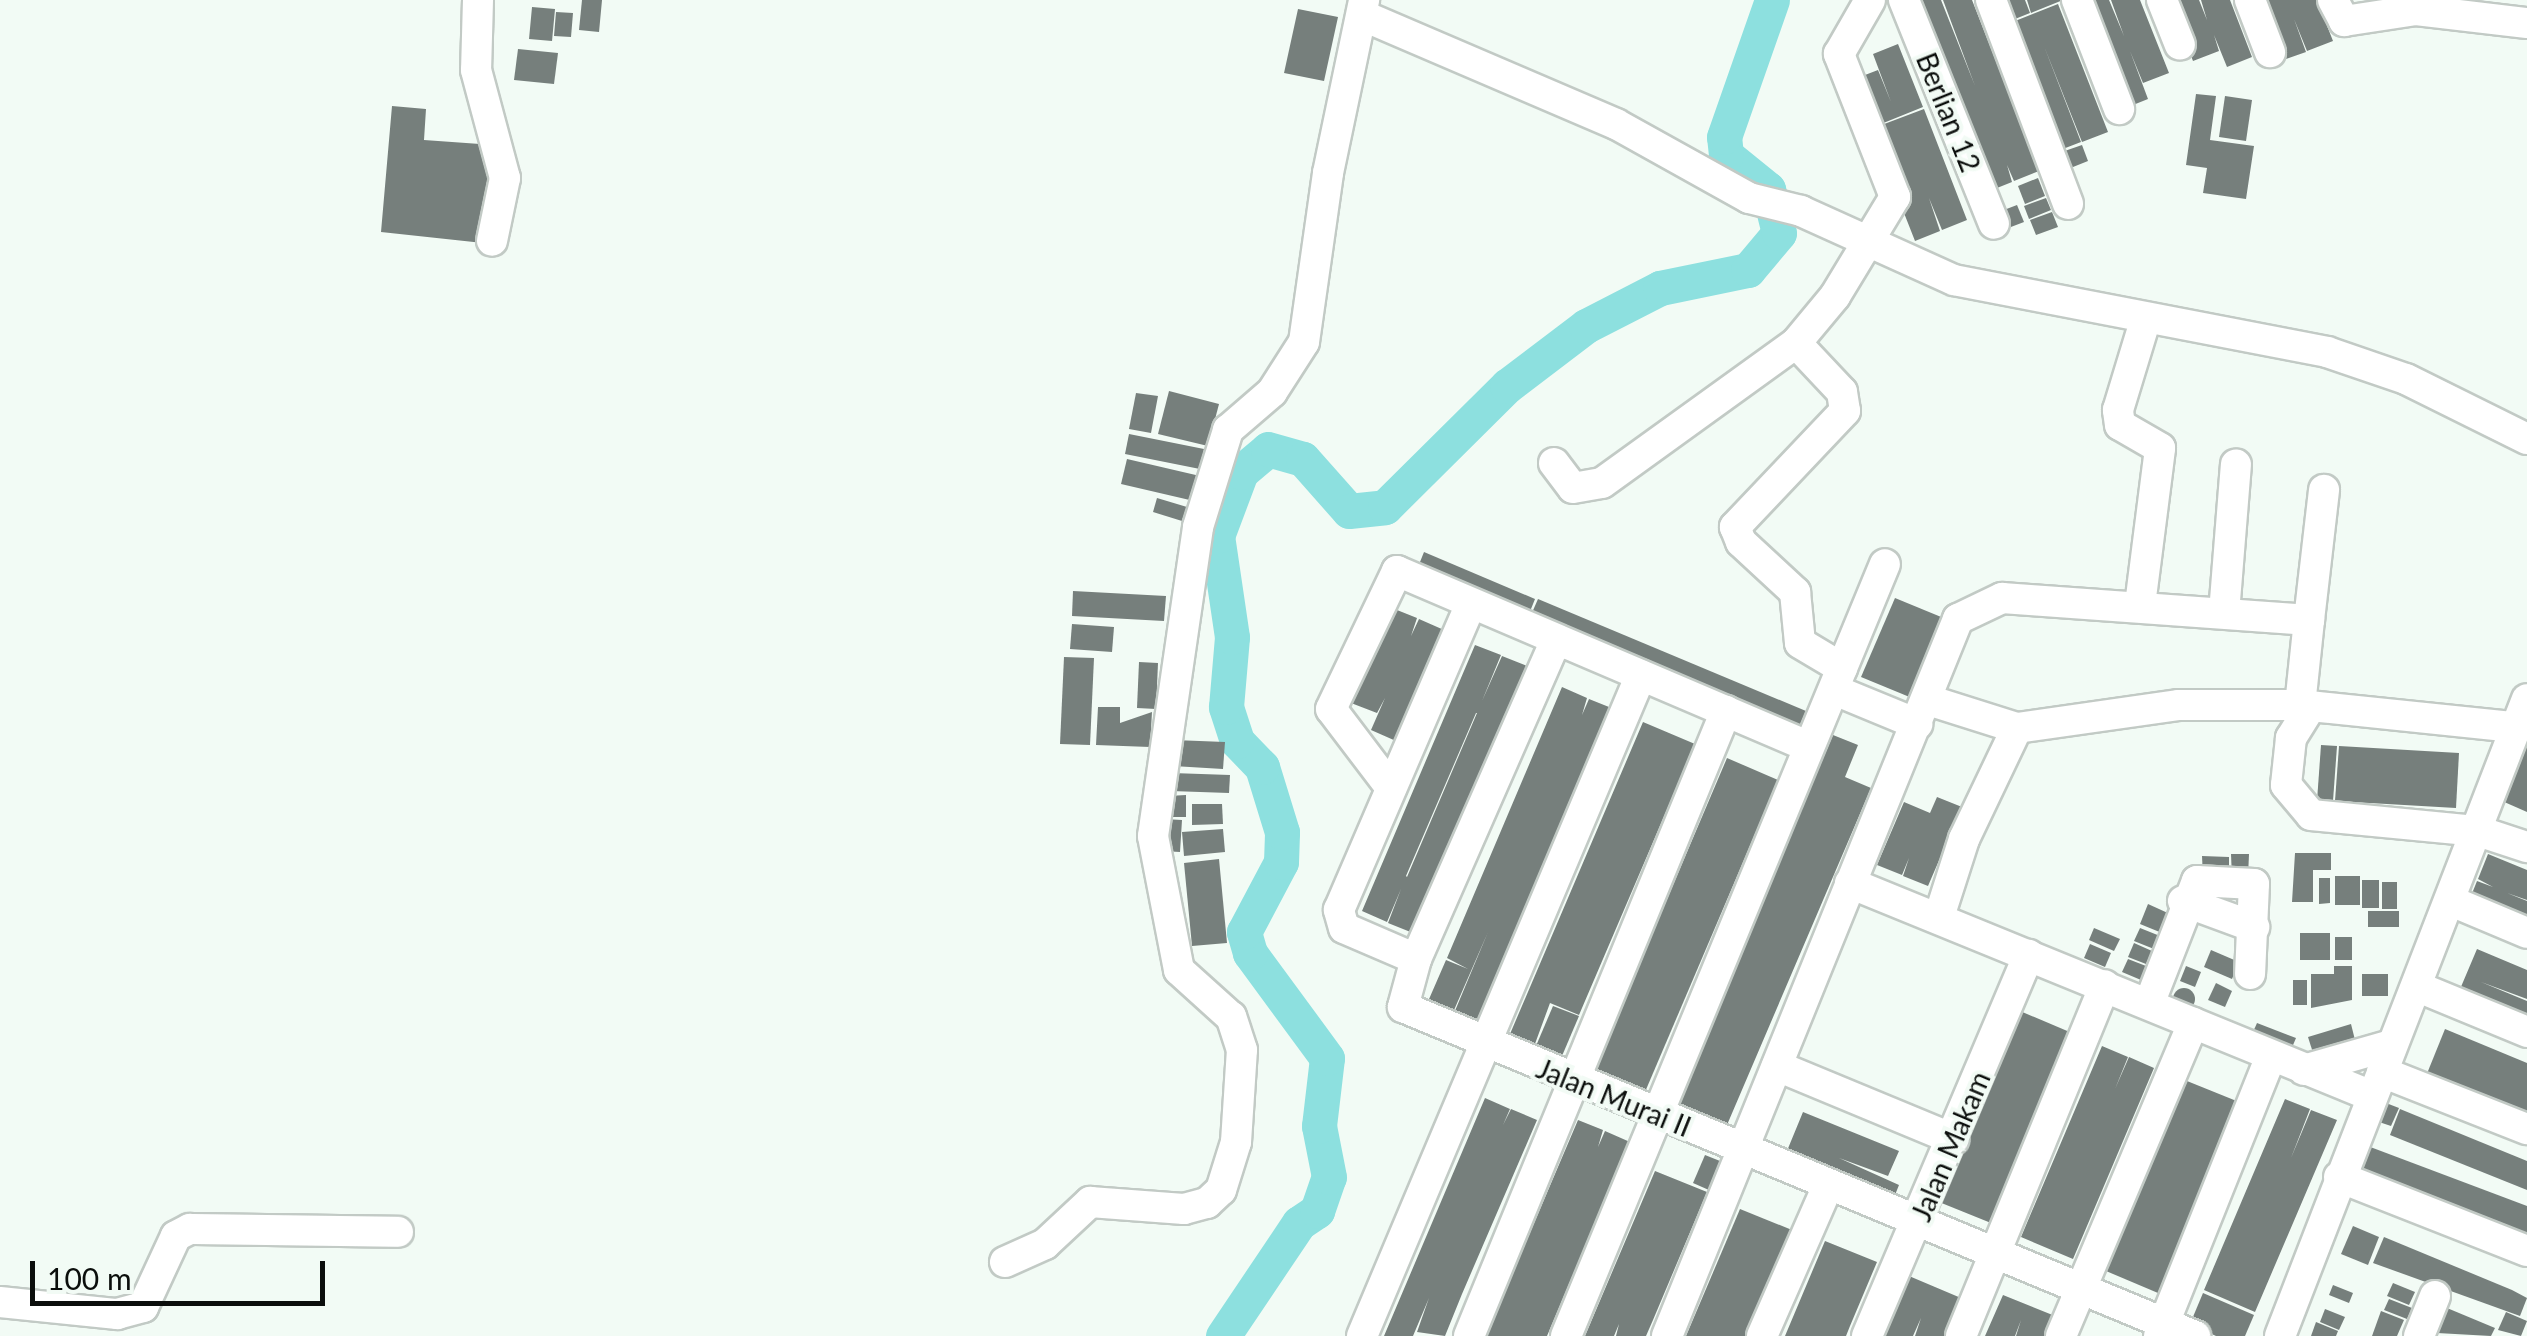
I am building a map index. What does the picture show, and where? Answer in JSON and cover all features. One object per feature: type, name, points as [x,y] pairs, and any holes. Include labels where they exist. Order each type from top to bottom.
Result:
[{"type":"street","points":[[478,0],[476,70],[505,178],[492,241]]},
{"type":"street","points":[[1554,463],[1573,488],[1602,483],[1796,343],[1868,240],[1894,197],[1838,47],[1870,0]]},
{"type":"street","name":"Berlian 12","points":[[1904,0],[1994,224]]},
{"type":"street","points":[[1991,0],[2068,204]]},
{"type":"street","points":[[2076,0],[2119,110]]},
{"type":"street","points":[[2162,0],[2180,46]]},
{"type":"street","points":[[2250,0],[2270,52]]},
{"type":"street","points":[[2333,0],[2344,22],[2414,5],[2508,14]]},
{"type":"street","points":[[1004,1262],[1045,1244],[1090,1202],[1184,1209],[1207,1203],[1221,1190],[1236,1142],[1242,1050],[1231,1017],[1179,970],[1154,836],[1198,527],[1228,430],[1272,392],[1304,342],[1328,173],[1364,8],[1616,124],[1750,198],[1801,211],[1954,280],[2145,321],[2327,352],[2406,379],[2527,439]]},
{"type":"street","points":[[2140,605],[2160,448],[2120,425],[2118,410],[2145,321]]},
{"type":"street","points":[[1796,343],[1842,392],[1845,411],[1736,527],[1741,542],[1795,592],[1800,643],[1839,680],[1922,712],[2017,728],[2179,705],[2305,706],[2512,727]]},
{"type":"street","points":[[2224,613],[2236,464]]},
{"type":"street","points":[[2324,490],[2305,706],[2292,738],[2286,785],[2311,815],[2478,831],[2527,848]]},
{"type":"street","points":[[1566,1336],[1885,564]]},
{"type":"street","points":[[1391,788],[1330,710],[1394,572],[1470,608],[1808,746]]},
{"type":"street","points":[[1667,1336],[1958,618],[1981,603],[2140,605],[2310,620]]},
{"type":"street","points":[[1416,958],[1338,919],[1470,608]]},
{"type":"street","name":"Jalan Murai II","points":[[1556,640],[1416,958],[1403,1007],[1574,1084],[1744,1148],[1993,1256],[2080,1288],[2162,1330],[2195,1336]]},
{"type":"street","points":[[1362,1336],[1490,1044],[1641,675]]},
{"type":"street","points":[[2280,1336],[2338,1178],[2452,901],[2512,727],[2527,699]]},
{"type":"street","points":[[1469,1336],[1726,711]]},
{"type":"street","points":[[1939,917],[1964,839],[2017,728]]},
{"type":"street","points":[[2149,1004],[2183,901],[2196,881],[2250,881],[2254,927],[2250,974]]},
{"type":"street","points":[[1850,884],[2105,985],[2270,1059],[2304,1070],[2382,1071],[2527,1129]]},
{"type":"street","points":[[2183,901],[2254,927]]},
{"type":"street","points":[[2452,901],[2527,933]]},
{"type":"street","name":"Jalan Makam","points":[[1867,1336],[1918,1224],[2029,955]]},
{"type":"street","points":[[1961,1336],[2105,985]]},
{"type":"street","points":[[2418,988],[2527,1032]]},
{"type":"street","points":[[2061,1336],[2193,1024]]},
{"type":"street","points":[[2162,1330],[2270,1059]]},
{"type":"street","points":[[1777,1066],[1953,1138]]},
{"type":"street","points":[[2304,1070],[2382,1071]]},
{"type":"street","points":[[2338,1178],[2527,1251]]},
{"type":"street","points":[[1762,1336],[1828,1186]]},
{"type":"street","points":[[0,1302],[116,1314],[143,1307],[176,1236],[190,1229],[398,1232]]},
{"type":"street","points":[[2426,1335],[2434,1296]]},
{"type":"building","points":[[582,0],[602,0],[599,32],[579,30]]},
{"type":"building","points":[[1912,0],[1941,0],[1975,86],[1943,0],[1972,0],[2039,171],[2014,181],[2007,165],[2012,182],[1987,192]]},
{"type":"building","points":[[1995,0],[2025,0],[2030,13],[2005,23]]},
{"type":"building","points":[[2027,0],[2063,0],[2031,13]]},
{"type":"building","points":[[2080,0],[2109,0],[2124,36],[2111,0],[2140,0],[2169,73],[2143,83],[2130,51],[2148,99],[2123,109]]},
{"type":"building","points":[[2169,0],[2199,0],[2207,20],[2201,0],[2230,0],[2252,57],[2227,67],[2214,35],[2219,51],[2193,61]]},
{"type":"building","points":[[2256,0],[2317,0],[2333,41],[2307,51],[2294,19],[2306,52],[2280,61]]},
{"type":"building","points":[[2058,4],[2108,132],[2082,142],[2044,46],[2081,142],[2055,152],[2005,25]]},
{"type":"building","points":[[532,7],[555,9],[552,41],[529,39]]},
{"type":"building","points":[[1298,9],[1338,17],[1324,81],[1284,73]]},
{"type":"building","points":[[556,12],[573,13],[571,37],[554,36]]},
{"type":"building","points":[[1898,44],[1923,107],[1871,128],[1852,80],[1878,70],[1891,102],[1873,54]]},
{"type":"building","points":[[518,49],[558,53],[554,84],[514,80]]},
{"type":"building","points":[[2196,94],[2216,96],[2210,140],[2254,146],[2246,199],[2203,193],[2207,168],[2186,165]]},
{"type":"building","points":[[2225,96],[2252,100],[2246,141],[2219,137]]},
{"type":"building","points":[[392,106],[426,109],[424,140],[494,145],[483,243],[381,232]]},
{"type":"building","points":[[1924,109],[1967,220],[1942,230],[1929,198],[1940,231],[1915,241],[1871,129]]},
{"type":"building","points":[[2082,145],[2088,161],[2063,171],[2056,154]]},
{"type":"building","points":[[2038,178],[2045,196],[2025,204],[2018,186]]},
{"type":"building","points":[[2046,198],[2051,210],[2029,219],[2024,206]]},
{"type":"building","points":[[2017,205],[2024,222],[2003,230],[1996,213]]},
{"type":"building","points":[[2052,212],[2058,227],[2036,235],[2030,220]]},
{"type":"building","points":[[1169,391],[1219,404],[1208,446],[1158,434]]},
{"type":"building","points":[[1136,393],[1158,396],[1151,433],[1129,429]]},
{"type":"building","points":[[1129,434],[1204,449],[1200,469],[1125,454]]},
{"type":"building","points":[[1127,459],[1200,476],[1194,501],[1121,484]]},
{"type":"building","points":[[1157,498],[1187,507],[1182,521],[1153,512]]},
{"type":"building","points":[[1424,552],[1535,599],[1525,624],[1414,577]]},
{"type":"building","points":[[1073,591],[1166,596],[1164,621],[1072,616]]},
{"type":"building","points":[[1895,598],[1946,619],[1912,698],[1861,677]]},
{"type":"building","points":[[1538,599],[1806,711],[1795,736],[1527,624]]},
{"type":"building","points":[[1392,608],[1417,618],[1411,636],[1419,619],[1444,630],[1396,741],[1371,730],[1385,698],[1377,713],[1351,703]]},
{"type":"building","points":[[1072,624],[1114,627],[1112,652],[1070,649]]},
{"type":"building","points":[[1475,645],[1501,655],[1482,701],[1502,656],[1527,666],[1413,933],[1388,923],[1401,889],[1387,922],[1362,911]],"holes":[[[1477,713],[1407,877],[1406,876]]]},
{"type":"building","points":[[1064,657],[1094,658],[1090,745],[1060,744]]},
{"type":"building","points":[[1139,662],[1158,663],[1156,709],[1137,708]]},
{"type":"building","points":[[1562,687],[1587,698],[1582,715],[1589,699],[1614,709],[1478,1028],[1452,1018],[1488,932],[1451,1017],[1426,1006],[1446,960],[1468,969],[1447,958]]},
{"type":"building","points":[[1098,707],[1120,707],[1120,723],[1152,712],[1150,747],[1096,745]]},
{"type":"building","points":[[1643,722],[1695,744],[1579,1015],[1550,1003],[1532,1052],[1507,1041]]},
{"type":"building","points":[[1833,735],[1858,745],[1845,777],[1871,788],[1721,1139],[1670,1118]]},
{"type":"building","points":[[1174,740],[1225,742],[1223,769],[1173,766]]},
{"type":"building","points":[[2527,743],[2527,812],[2502,801]]},
{"type":"building","points":[[2321,745],[2337,746],[2333,801],[2317,801]]},
{"type":"building","points":[[2339,746],[2459,753],[2456,808],[2335,801]]},
{"type":"building","points":[[1727,758],[1778,780],[1642,1099],[1591,1078]]},
{"type":"building","points":[[1172,773],[1230,775],[1229,793],[1171,791]]},
{"type":"building","points":[[1186,795],[1186,817],[1168,817],[1168,796]]},
{"type":"building","points":[[1937,797],[1962,807],[1928,886],[1903,876],[1909,858],[1902,875],[1877,865],[1904,802],[1930,813]]},
{"type":"building","points":[[1192,804],[1222,804],[1223,824],[1192,825]]},
{"type":"building","points":[[1164,819],[1182,820],[1180,852],[1162,851]]},
{"type":"building","points":[[1223,829],[1225,852],[1184,856],[1182,832]]},
{"type":"building","points":[[2295,853],[2331,853],[2331,870],[2313,870],[2313,902],[2292,902]]},
{"type":"building","points":[[2231,854],[2249,854],[2248,877],[2232,878]]},
{"type":"building","points":[[2488,854],[2527,870],[2527,900],[2507,893],[2527,901],[2527,931],[2467,906],[2477,881],[2493,887],[2478,879]]},
{"type":"building","points":[[2202,856],[2229,857],[2229,878],[2203,877]]},
{"type":"building","points":[[1219,859],[1227,943],[1192,946],[1184,863]]},
{"type":"building","points":[[2335,876],[2360,876],[2360,905],[2335,905]]},
{"type":"building","points":[[2319,878],[2330,878],[2330,903],[2319,904]]},
{"type":"building","points":[[2362,880],[2379,880],[2379,908],[2362,908]]},
{"type":"building","points":[[2382,882],[2397,882],[2397,909],[2382,909]]},
{"type":"building","points":[[2148,904],[2170,914],[2162,933],[2140,924]]},
{"type":"building","points":[[2368,911],[2399,911],[2399,927],[2368,927]]},
{"type":"building","points":[[2094,928],[2120,939],[2114,951],[2089,940]]},
{"type":"building","points":[[2140,928],[2160,936],[2154,949],[2134,941]]},
{"type":"building","points":[[2300,933],[2330,933],[2330,960],[2300,960]]},
{"type":"building","points":[[2335,937],[2352,937],[2352,960],[2335,960]]},
{"type":"building","points":[[2134,943],[2152,951],[2146,964],[2128,957]]},
{"type":"building","points":[[2090,944],[2111,953],[2105,967],[2084,958]]},
{"type":"building","points":[[2477,949],[2527,970],[2527,999],[2481,982],[2527,1001],[2527,1030],[2455,1001]]},
{"type":"building","points":[[2211,950],[2239,962],[2232,979],[2204,967]]},
{"type":"building","points":[[2128,959],[2146,966],[2141,980],[2122,972]]},
{"type":"building","points":[[2186,966],[2201,972],[2195,987],[2180,981]]},
{"type":"building","points":[[2334,966],[2352,966],[2352,1000],[2311,1008],[2311,974],[2334,974]]},
{"type":"building","points":[[2362,974],[2388,974],[2388,996],[2362,996]]},
{"type":"building","points":[[2293,980],[2307,980],[2307,1005],[2293,1005]]},
{"type":"building","points":[[2216,983],[2232,991],[2225,1007],[2208,1000]]},
{"type":"building","points":[[2184,988],[2192,991],[2192,1007],[2184,1010],[2176,1007],[2173,999],[2176,991]]},
{"type":"building","points":[[1553,1006],[1579,1016],[1559,1063],[1533,1053]]},
{"type":"building","points":[[2020,1011],[2072,1033],[1991,1223],[1939,1202]]},
{"type":"building","points":[[2257,1023],[2296,1038],[2288,1057],[2249,1041]]},
{"type":"building","points":[[2351,1024],[2356,1044],[2314,1056],[2308,1037]]},
{"type":"building","points":[[2445,1029],[2527,1063],[2527,1123],[2424,1081]]},
{"type":"building","points":[[2102,1046],[2128,1057],[2115,1089],[2129,1057],[2154,1068],[2073,1259],[2021,1237]]},
{"type":"building","points":[[2187,1081],[2239,1102],[2158,1293],[2106,1271]]},
{"type":"building","points":[[1485,1098],[1510,1109],[1503,1125],[1511,1109],[1537,1120],[1445,1336],[1417,1332],[1429,1298],[1413,1336],[1384,1336]]},
{"type":"building","points":[[2285,1099],[2310,1109],[2291,1158],[2311,1110],[2337,1120],[2255,1312],[2204,1290]]},
{"type":"building","points":[[2386,1103],[2399,1108],[2391,1126],[2379,1122]]},
{"type":"building","points":[[2400,1109],[2527,1161],[2527,1190],[2390,1135]]},
{"type":"building","points":[[1803,1112],[1899,1151],[1888,1176],[1839,1158],[1899,1185],[1891,1205],[1782,1163]]},
{"type":"building","points":[[1578,1120],[1603,1130],[1598,1147],[1605,1131],[1630,1142],[1547,1336],[1486,1336]]},
{"type":"building","points":[[2365,1145],[2527,1206],[2527,1235],[2354,1172]]},
{"type":"building","points":[[1705,1155],[1730,1165],[1718,1194],[1693,1183]]},
{"type":"building","points":[[1655,1171],[1707,1192],[1653,1320],[1646,1336],[1616,1336],[1619,1324],[1614,1336],[1585,1336]]},
{"type":"building","points":[[1740,1209],[1792,1230],[1747,1336],[1686,1336]]},
{"type":"building","points":[[2353,1226],[2379,1237],[2368,1265],[2341,1254]]},
{"type":"building","points":[[2384,1237],[2527,1298],[2520,1316],[2373,1263]]},
{"type":"building","points":[[1825,1241],[1877,1262],[1846,1336],[1785,1336]]},
{"type":"building","points":[[1909,1276],[1961,1298],[1944,1336],[1915,1336],[1921,1318],[1913,1336],[1884,1336]]},
{"type":"building","points":[[2393,1283],[2415,1292],[2409,1305],[2387,1296]]},
{"type":"building","points":[[2333,1285],[2353,1293],[2349,1303],[2329,1295]]},
{"type":"building","points":[[2203,1293],[2254,1315],[2245,1336],[2216,1336],[2190,1324]]},
{"type":"building","points":[[2003,1295],[2055,1316],[2046,1336],[2016,1336],[2021,1320],[2015,1336],[1985,1336]]},
{"type":"building","points":[[2389,1299],[2412,1308],[2407,1319],[2384,1310]]},
{"type":"building","points":[[2447,1308],[2495,1328],[2491,1336],[2437,1333]]},
{"type":"building","points":[[2325,1309],[2345,1317],[2339,1330],[2320,1322]]},
{"type":"building","points":[[2381,1311],[2404,1320],[2397,1336],[2372,1336]]},
{"type":"building","points":[[2506,1312],[2527,1321],[2521,1336],[2498,1330]]},
{"type":"building","points":[[2316,1322],[2338,1331],[2336,1336],[2311,1336]]},
{"type":"waterway","points":[[1223,1336],[1299,1223],[1317,1211],[1329,1177],[1319,1126],[1327,1058],[1250,953],[1244,932],[1281,862],[1282,832],[1262,767],[1237,741],[1226,707],[1232,637],[1217,536],[1241,472],[1268,449],[1303,459],[1349,511],[1385,507],[1507,386],[1586,326],[1660,288],[1748,270],[1779,233],[1768,189],[1726,155],[1724,137],[1772,0]]}]
